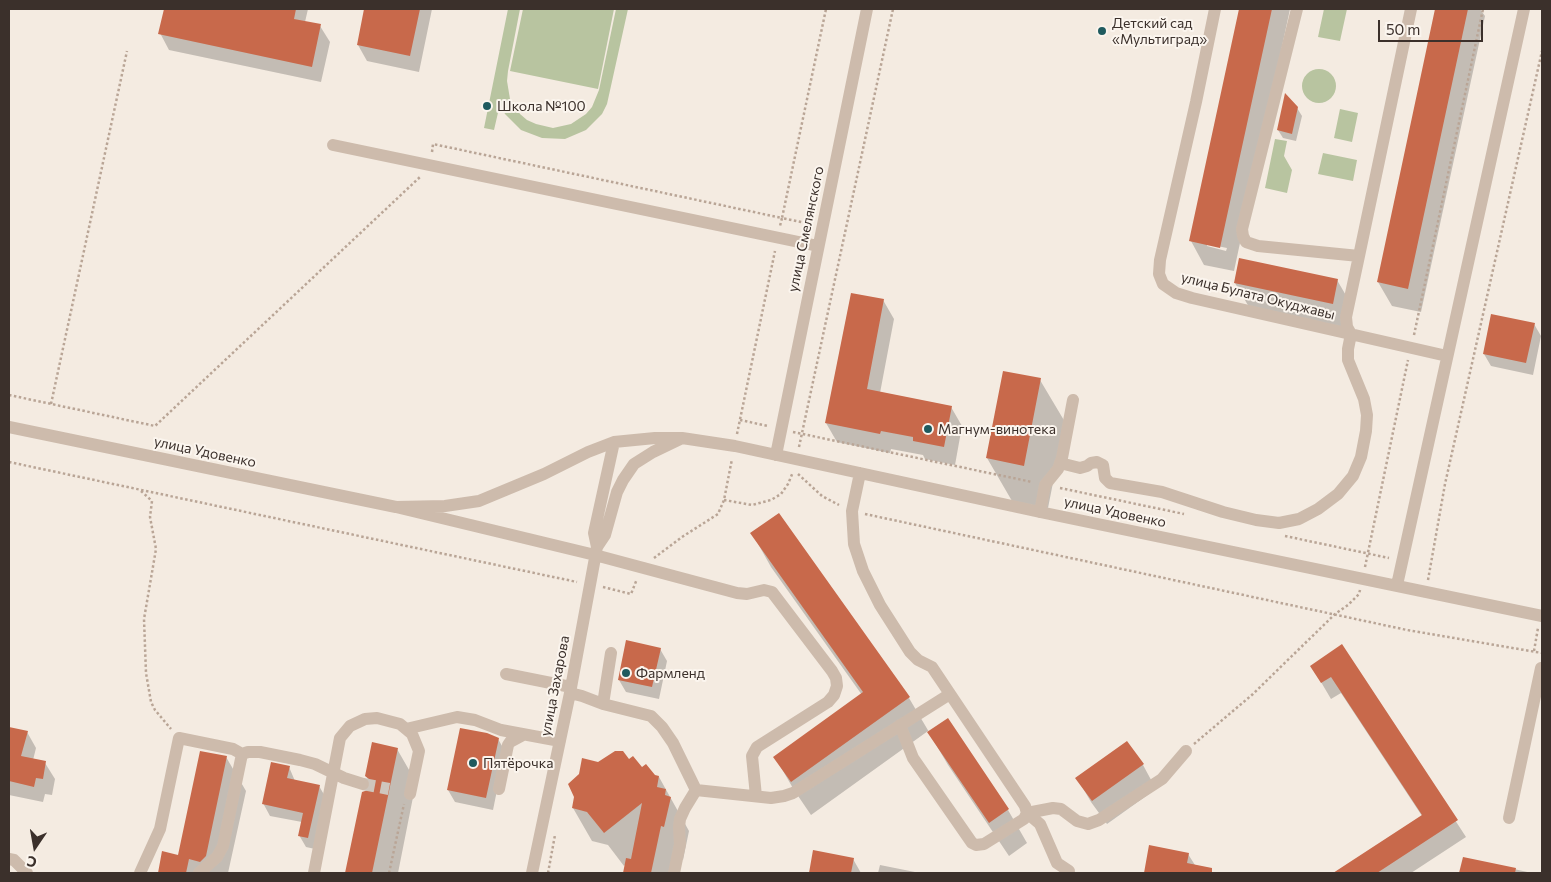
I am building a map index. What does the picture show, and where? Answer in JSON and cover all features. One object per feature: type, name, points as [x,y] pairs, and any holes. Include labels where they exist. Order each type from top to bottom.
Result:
[{"type":"street","name":"улица Смелянского","points":[[776,455],[867,9]]},
{"type":"street","name":"улица Булата Окуджавы","points":[[1215,9],[1160,260],[1159,274],[1163,284],[1176,293],[1192,298],[1447,356]]},
{"type":"street","points":[[1297,9],[1242,236],[1246,242],[1258,246],[1359,256]]},
{"type":"street","points":[[1060,463],[1080,468],[1097,462],[1103,465],[1105,478],[1110,483],[1162,492],[1224,512],[1256,520],[1279,523],[1299,519],[1318,509],[1338,494],[1353,476],[1361,457],[1367,415],[1364,399],[1348,360],[1351,334],[1347,327],[1346,317],[1411,9]]},
{"type":"street","points":[[1397,585],[1524,9]]},
{"type":"street","points":[[333,145],[818,246]]},
{"type":"street","points":[[1040,512],[1045,485],[1054,475],[1060,463],[1073,400]]},
{"type":"street","name":"улица Удовенко","points":[[9,427],[396,507],[596,551],[643,568],[737,593],[747,594],[764,590],[772,592],[836,678],[837,686],[834,695],[828,702],[757,747],[752,756],[756,796]]},
{"type":"street","name":"улица Удовенко","points":[[396,507],[444,506],[479,501],[614,442],[655,438],[682,438],[735,446],[1040,512],[1541,616]]},
{"type":"street","points":[[634,464],[653,452],[682,438]]},
{"type":"street","points":[[633,440],[634,464]]},
{"type":"street","points":[[596,551],[594,532],[614,442]]},
{"type":"street","name":"улица Захарова","points":[[532,873],[560,741],[596,551],[605,535],[617,492],[634,464]]},
{"type":"street","points":[[860,473],[852,511],[854,544],[863,571],[880,605],[910,652],[918,660],[932,667],[1025,806],[1027,813],[1040,824],[1057,863],[1069,872]]},
{"type":"street","points":[[603,704],[611,653]]},
{"type":"street","points":[[1509,818],[1540,662]]},
{"type":"street","points":[[506,674],[570,690],[603,704],[651,716],[662,727],[673,743],[696,790]]},
{"type":"street","points":[[696,790],[756,796],[784,796],[793,793],[950,694]]},
{"type":"street","points":[[406,729],[458,717],[475,720],[501,730],[560,741]]},
{"type":"street","points":[[314,873],[340,738],[350,726],[365,719],[377,718],[400,724],[412,734],[419,752],[407,798]]},
{"type":"street","points":[[900,725],[913,758],[968,840],[976,845],[984,844],[1021,821],[1027,813],[1053,808],[1061,809],[1077,821],[1088,824],[1099,820],[1162,779],[1186,751]]},
{"type":"street","points":[[499,789],[508,745],[523,735]]},
{"type":"street","points":[[140,873],[160,829],[180,738],[233,749],[242,754],[260,752],[316,764],[344,778],[364,784]]},
{"type":"street","points":[[199,873],[217,857],[223,846],[242,754]]},
{"type":"street","points":[[674,873],[680,844],[680,819],[696,790]]},
{"type":"street","points":[[9,859],[14,860],[27,873]]},
{"type":"path","points":[[9,462],[631,594],[643,568],[682,536],[718,514],[724,500],[826,9]]},
{"type":"path","points":[[796,459],[893,9]]},
{"type":"path","points":[[51,404],[127,50]]},
{"type":"path","points":[[1426,591],[1445,484],[1542,51]]},
{"type":"path","points":[[9,395],[155,426],[427,170],[433,144],[822,227]]},
{"type":"path","points":[[740,420],[1192,516]]},
{"type":"path","points":[[724,500],[752,505],[771,500],[781,494],[788,484],[794,469],[822,496],[852,511],[1407,630],[1540,662]]},
{"type":"path","points":[[140,490],[152,501],[150,517],[156,549],[144,620],[145,658],[151,702],[155,710],[180,738]]},
{"type":"path","points":[[1280,535],[1402,560]]},
{"type":"path","points":[[1540,662],[1541,616]]},
{"type":"path","points":[[1540,662],[1542,653]]},
{"type":"path","points":[[389,873],[407,798]]},
{"type":"path","points":[[548,873],[556,831]]},
{"type":"green space","points":[[508,9],[520,9],[508,71],[507,81],[510,99],[520,114],[527,120],[553,128],[571,124],[586,114],[592,107],[599,90],[616,9],[628,9],[607,104],[602,114],[586,130],[565,139],[542,138],[521,130],[505,114],[500,104],[494,130],[484,128]]},
{"type":"green space","points":[[523,9],[614,9],[598,89],[510,71]]},
{"type":"green space","points":[[1324,9],[1347,9],[1340,41],[1318,37]]},
{"type":"green space","points":[[1319,69],[1326,70],[1331,74],[1335,79],[1335,93],[1331,98],[1326,102],[1319,103],[1312,102],[1307,98],[1303,93],[1302,86],[1303,79],[1307,74],[1312,70]]},
{"type":"green space","points":[[1340,109],[1358,113],[1352,142],[1334,138]]},
{"type":"green space","points":[[1275,139],[1287,141],[1284,156],[1292,170],[1287,193],[1265,188]]},
{"type":"green space","points":[[1323,153],[1357,160],[1353,181],[1318,174]]},
{"type":"building","points":[[164,9],[296,9],[294,19],[321,24],[312,67],[158,34]]},
{"type":"building","points":[[364,9],[420,9],[410,56],[357,45]]},
{"type":"building","points":[[1239,9],[1272,9],[1220,248],[1189,241]]},
{"type":"building","points":[[1435,9],[1468,9],[1408,289],[1377,282]]},
{"type":"building","points":[[1285,93],[1298,107],[1292,134],[1277,130]]},
{"type":"building","points":[[1239,258],[1338,279],[1333,304],[1234,283]]},
{"type":"building","points":[[851,293],[884,299],[867,389],[952,406],[944,447],[913,441],[913,437],[881,431],[880,434],[825,423]]},
{"type":"building","points":[[1491,314],[1535,323],[1526,363],[1483,354]]},
{"type":"building","points":[[1003,371],[1041,378],[1024,466],[986,458]]},
{"type":"building","points":[[779,513],[910,697],[791,782],[773,757],[863,692],[750,533]]},
{"type":"building","points":[[626,640],[661,648],[652,687],[618,680]]},
{"type":"building","points":[[1342,644],[1458,820],[1377,873],[1333,873],[1422,815],[1331,677],[1321,683],[1310,666]]},
{"type":"building","points":[[948,718],[1009,809],[989,823],[927,732]]},
{"type":"building","points":[[9,727],[28,731],[21,756],[46,761],[43,779],[36,778],[34,787],[9,781]]},
{"type":"building","name":"Пятёрочка","points":[[460,728],[487,733],[499,738],[486,798],[447,790]]},
{"type":"building","points":[[1127,741],[1144,764],[1092,801],[1075,778]]},
{"type":"building","points":[[372,742],[398,748],[372,873],[345,873],[362,792],[368,790],[371,786],[369,779],[365,776]]},
{"type":"building","points":[[200,751],[227,756],[206,856],[200,862],[189,859],[186,873],[158,873],[162,851],[178,855]]},
{"type":"building","points":[[615,751],[623,751],[629,759],[633,756],[642,767],[646,764],[655,775],[659,776],[657,787],[666,789],[665,795],[671,797],[664,827],[661,826],[651,873],[623,873],[626,858],[631,859],[642,803],[604,833],[587,812],[572,808],[574,797],[568,784],[579,774],[582,758],[598,762]]},
{"type":"building","points":[[271,762],[290,766],[287,778],[320,785],[308,838],[298,836],[303,813],[262,804]]},
{"type":"building","points":[[1149,845],[1189,853],[1187,863],[1212,868],[1212,873],[1144,873]]},
{"type":"building","points":[[813,850],[854,858],[851,873],[809,873]]},
{"type":"building","points":[[1463,857],[1516,868],[1515,873],[1459,873]]},
{"type":"tunnel","points":[[363,784],[389,789]]},
{"type":"place","name":"Детский сад «Мультиград»","points":[[1102,31]]},
{"type":"place","name":"Школа №100","points":[[487,106]]},
{"type":"place","name":"Магнум-винотека","points":[[928,429]]},
{"type":"place","name":"Фармленд","points":[[626,673]]},
{"type":"place","name":"Пятёрочка","points":[[473,763]]}]
